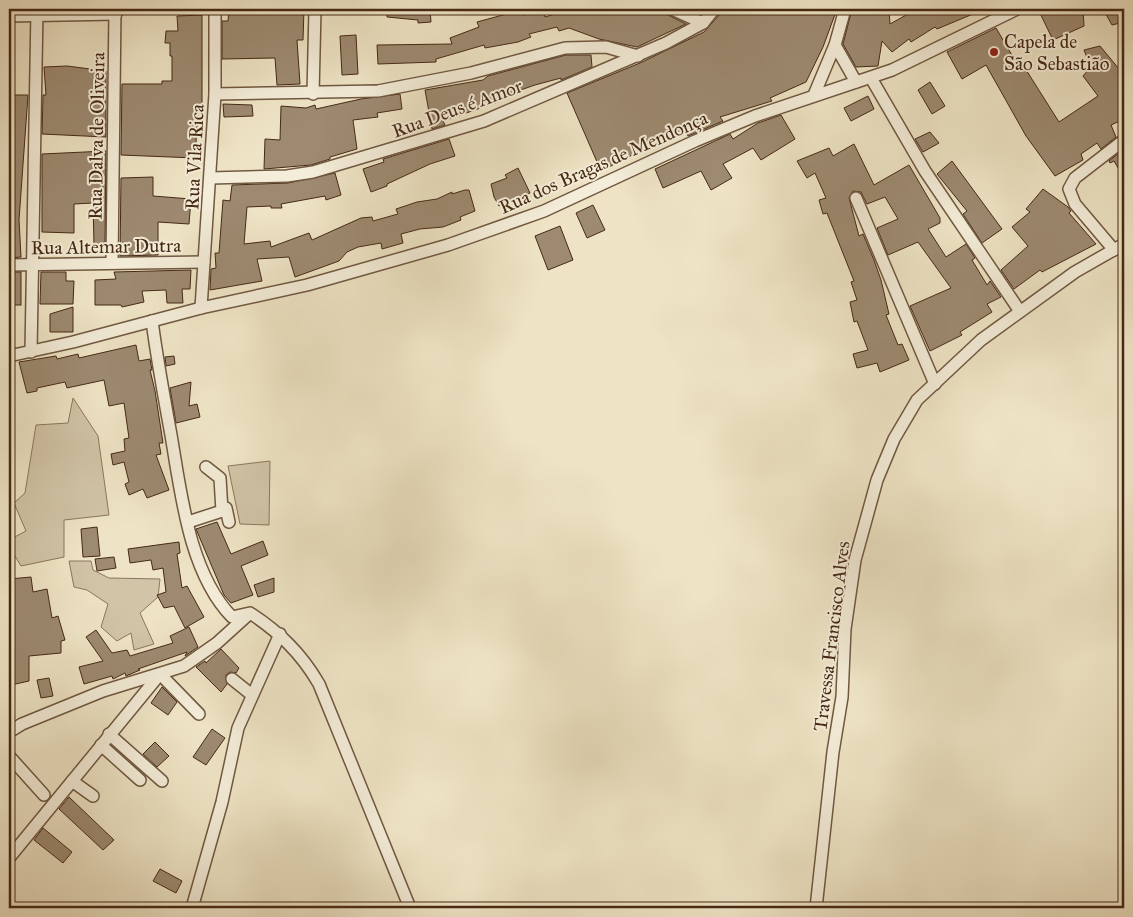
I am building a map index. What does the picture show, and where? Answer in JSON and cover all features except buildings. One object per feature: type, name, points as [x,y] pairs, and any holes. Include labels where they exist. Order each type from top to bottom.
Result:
[{"type":"street","name":"Rua Vila Rica","points":[[201,308],[215,94],[215,9]]},
{"type":"street","points":[[313,94],[315,9]]},
{"type":"street","points":[[672,9],[703,23],[714,9]]},
{"type":"street","points":[[814,95],[835,46],[845,9]]},
{"type":"street","name":"Rua dos Bragas de Mendonça","points":[[9,356],[201,308],[307,285],[448,245],[544,211],[695,140],[755,116],[814,95],[871,78],[916,60],[1017,9]]},
{"type":"street","points":[[9,16],[37,12],[116,11]]},
{"type":"street","name":"Rua Dalva de Oliveira","points":[[112,263],[116,11]]},
{"type":"street","points":[[30,352],[37,12]]},
{"type":"street","name":"Rua Deus é Amor","points":[[210,178],[287,176],[353,162],[484,121],[638,56],[703,23]]},
{"type":"street","points":[[835,46],[856,82]]},
{"type":"street","points":[[215,94],[313,94],[378,91],[432,82],[565,48],[606,47],[638,56]]},
{"type":"street","points":[[871,78],[925,171],[1019,310]]},
{"type":"street","points":[[1119,247],[1075,204],[1069,189],[1075,178],[1124,140]]},
{"type":"street","points":[[856,198],[935,384]]},
{"type":"street","name":"Travessa Francisco Alves","points":[[816,908],[833,752],[842,697],[845,629],[855,560],[877,480],[894,439],[917,400],[981,340],[1019,310],[1075,272],[1119,247]]},
{"type":"street","name":"Rua Altemar Dutra","points":[[9,265],[204,262]]},
{"type":"street","points":[[152,321],[166,413],[188,522],[195,548],[213,593],[232,617],[250,613],[280,634],[306,661],[319,684],[410,908]]},
{"type":"street","points":[[206,467],[220,478],[222,511]]},
{"type":"street","points":[[188,522],[226,508],[229,522]]},
{"type":"street","points":[[9,732],[25,722],[103,691],[160,674],[191,662],[250,613]]},
{"type":"street","points":[[192,908],[222,802],[238,728],[280,634]]},
{"type":"street","points":[[160,674],[199,714]]},
{"type":"street","points":[[9,858],[160,674]]},
{"type":"street","points":[[232,680],[252,695]]},
{"type":"street","points":[[109,734],[162,781]]},
{"type":"street","points":[[101,745],[140,780]]},
{"type":"street","points":[[9,756],[44,794]]},
{"type":"street","points":[[72,782],[93,796]]},
{"type":"shaded area","points":[[73,398],[98,436],[109,515],[64,520],[64,557],[21,566],[9,546],[9,540],[26,531],[14,503],[25,493],[36,425],[68,423]]},
{"type":"shaded area","points":[[270,461],[269,525],[240,524],[228,466]]},
{"type":"shaded area","points":[[69,561],[91,561],[93,570],[109,578],[160,579],[158,597],[140,613],[154,644],[134,650],[131,633],[117,641],[101,627],[108,604],[87,590],[74,587]]},
{"type":"place","name":"Capela de São Sebastião","points":[[994,52]]}]
